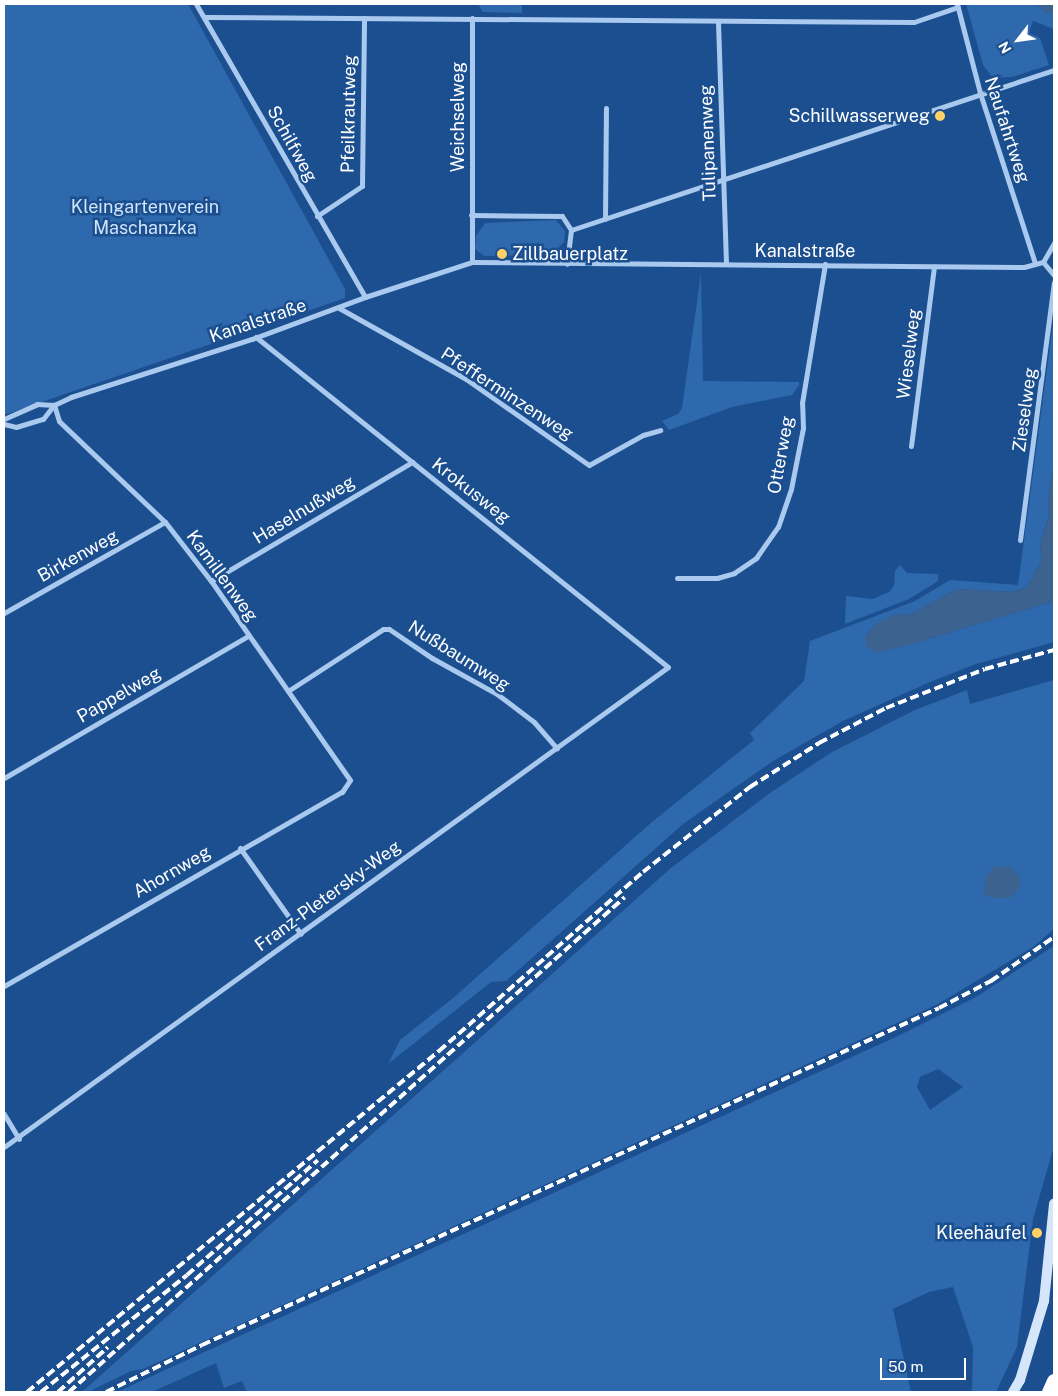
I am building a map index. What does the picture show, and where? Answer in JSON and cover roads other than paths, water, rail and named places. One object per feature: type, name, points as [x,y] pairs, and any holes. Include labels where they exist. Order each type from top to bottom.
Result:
[{"type":"highway","points":[[1049,1392],[1054,1381]]},
{"type":"street","name":"Schilfweg","points":[[196,4],[365,297]]},
{"type":"street","points":[[205,17],[914,22],[957,5]]},
{"type":"street","name":"Naufahrtweg","points":[[957,5],[980,93],[1035,263]]},
{"type":"street","name":"Pfeilkrautweg","points":[[317,216],[362,186],[364,18]]},
{"type":"street","name":"Weichselweg","points":[[471,215],[472,18]]},
{"type":"street","name":"Tulipanenweg","points":[[718,22],[726,264]]},
{"type":"street","points":[[571,230],[723,178],[1054,70]]},
{"type":"street","points":[[605,219],[606,108]]},
{"type":"street","points":[[471,215],[562,216],[571,230],[567,264],[472,262],[471,215]]},
{"type":"street","points":[[1054,243],[1043,262],[1054,275]]},
{"type":"street","name":"Kanalstraße","points":[[4,424],[16,427],[43,419],[54,405],[71,396],[256,337],[365,297],[472,262]]},
{"type":"street","name":"Kanalstraße","points":[[567,264],[825,264],[1024,267],[1043,262]]},
{"type":"street","name":"Otterweg","points":[[677,578],[717,578],[734,573],[756,558],[778,527],[791,489],[803,428],[802,403],[825,264]]},
{"type":"street","name":"Wieselweg","points":[[912,446],[934,266]]},
{"type":"street","name":"Zieselweg","points":[[1020,540],[1054,282]]},
{"type":"street","name":"Pfefferminzenweg","points":[[339,308],[466,379],[589,465],[643,435],[660,430]]},
{"type":"street","name":"Krokusweg","points":[[256,337],[668,667]]},
{"type":"street","name":"Kanalstraße","points":[[4,419],[37,404],[54,405]]},
{"type":"street","name":"Kamillenweg","points":[[54,405],[60,420],[165,522],[211,581],[350,780]]},
{"type":"street","name":"Haselnußweg","points":[[211,581],[412,462]]},
{"type":"street","name":"Birkenweg","points":[[4,614],[165,522]]},
{"type":"street","name":"Nußbaumweg","points":[[288,691],[383,630],[389,629],[432,658],[497,694],[534,722],[558,748]]},
{"type":"street","name":"Pappelweg","points":[[4,778],[248,636]]},
{"type":"street","name":"Franz-Pletersky-Weg","points":[[4,1147],[19,1139],[668,667]]},
{"type":"street","name":"Ahornweg","points":[[4,986],[240,848],[342,792],[350,780]]},
{"type":"street","points":[[240,848],[301,934]]},
{"type":"street","points":[[4,1114],[19,1139]]},
{"type":"street","points":[[1012,1392],[1020,1380],[1044,1301],[1054,1204]]},
{"type":"railway","points":[[27,1392],[439,1051],[643,872],[750,787],[819,743],[886,708],[985,669],[1054,650]]},
{"type":"railway","points":[[69,1392],[625,897]]},
{"type":"railway","points":[[106,1392],[202,1345],[939,1008],[991,981],[1054,937]]},
{"type":"railway","points":[[41,1392],[187,1275],[318,1160]]},
{"type":"railway","points":[[58,1392],[108,1347]]},
{"type":"place","name":"Schillwasserweg","points":[[940,116]]},
{"type":"place","name":"Zillbauerplatz","points":[[502,254]]},
{"type":"place","name":"Kleehäufel","points":[[1037,1233]]},
{"type":"park label","name":"Kleingartenverein Maschanzka","points":[[145,218]]}]
